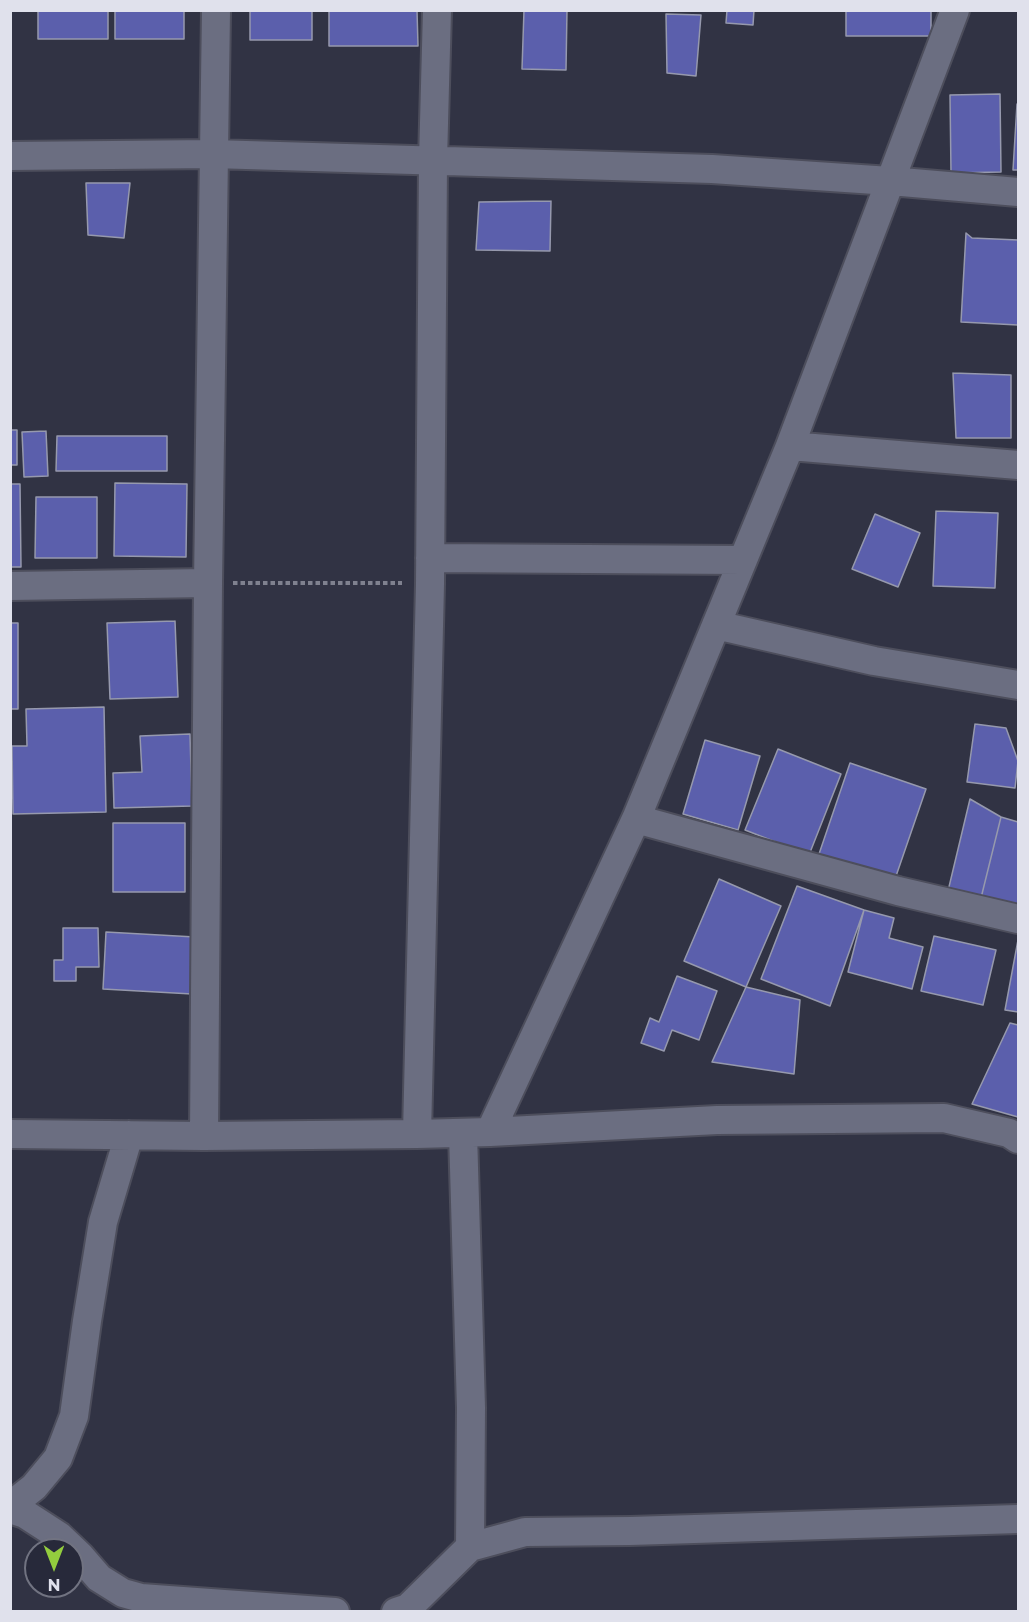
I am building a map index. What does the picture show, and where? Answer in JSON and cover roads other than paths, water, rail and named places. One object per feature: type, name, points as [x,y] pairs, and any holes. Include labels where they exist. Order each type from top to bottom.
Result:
[{"type":"street","points":[[204,1136],[208,583],[216,10]]},
{"type":"street","points":[[417,1134],[430,571],[433,161],[437,10]]},
{"type":"street","points":[[470,1547],[476,1133],[636,819],[790,446],[955,10]]},
{"type":"street","points":[[10,156],[213,154],[712,169],[1018,192]]},
{"type":"street","points":[[790,446],[1018,465]]},
{"type":"street","points":[[430,571],[743,560]]},
{"type":"street","points":[[10,586],[208,583]]},
{"type":"street","points":[[716,625],[874,661],[1018,685]]},
{"type":"street","points":[[636,819],[898,891],[1018,919]]},
{"type":"street","points":[[10,1134],[204,1136],[476,1133],[717,1120],[944,1118],[1009,1133],[1018,1139]]},
{"type":"street","points":[[129,1135],[103,1222],[74,1416],[58,1458],[34,1487],[10,1508],[25,1514],[59,1536],[99,1578],[123,1593],[141,1599],[335,1611]]},
{"type":"street","points":[[396,1611],[408,1608],[470,1547],[525,1532],[642,1531],[1018,1519]]}]
